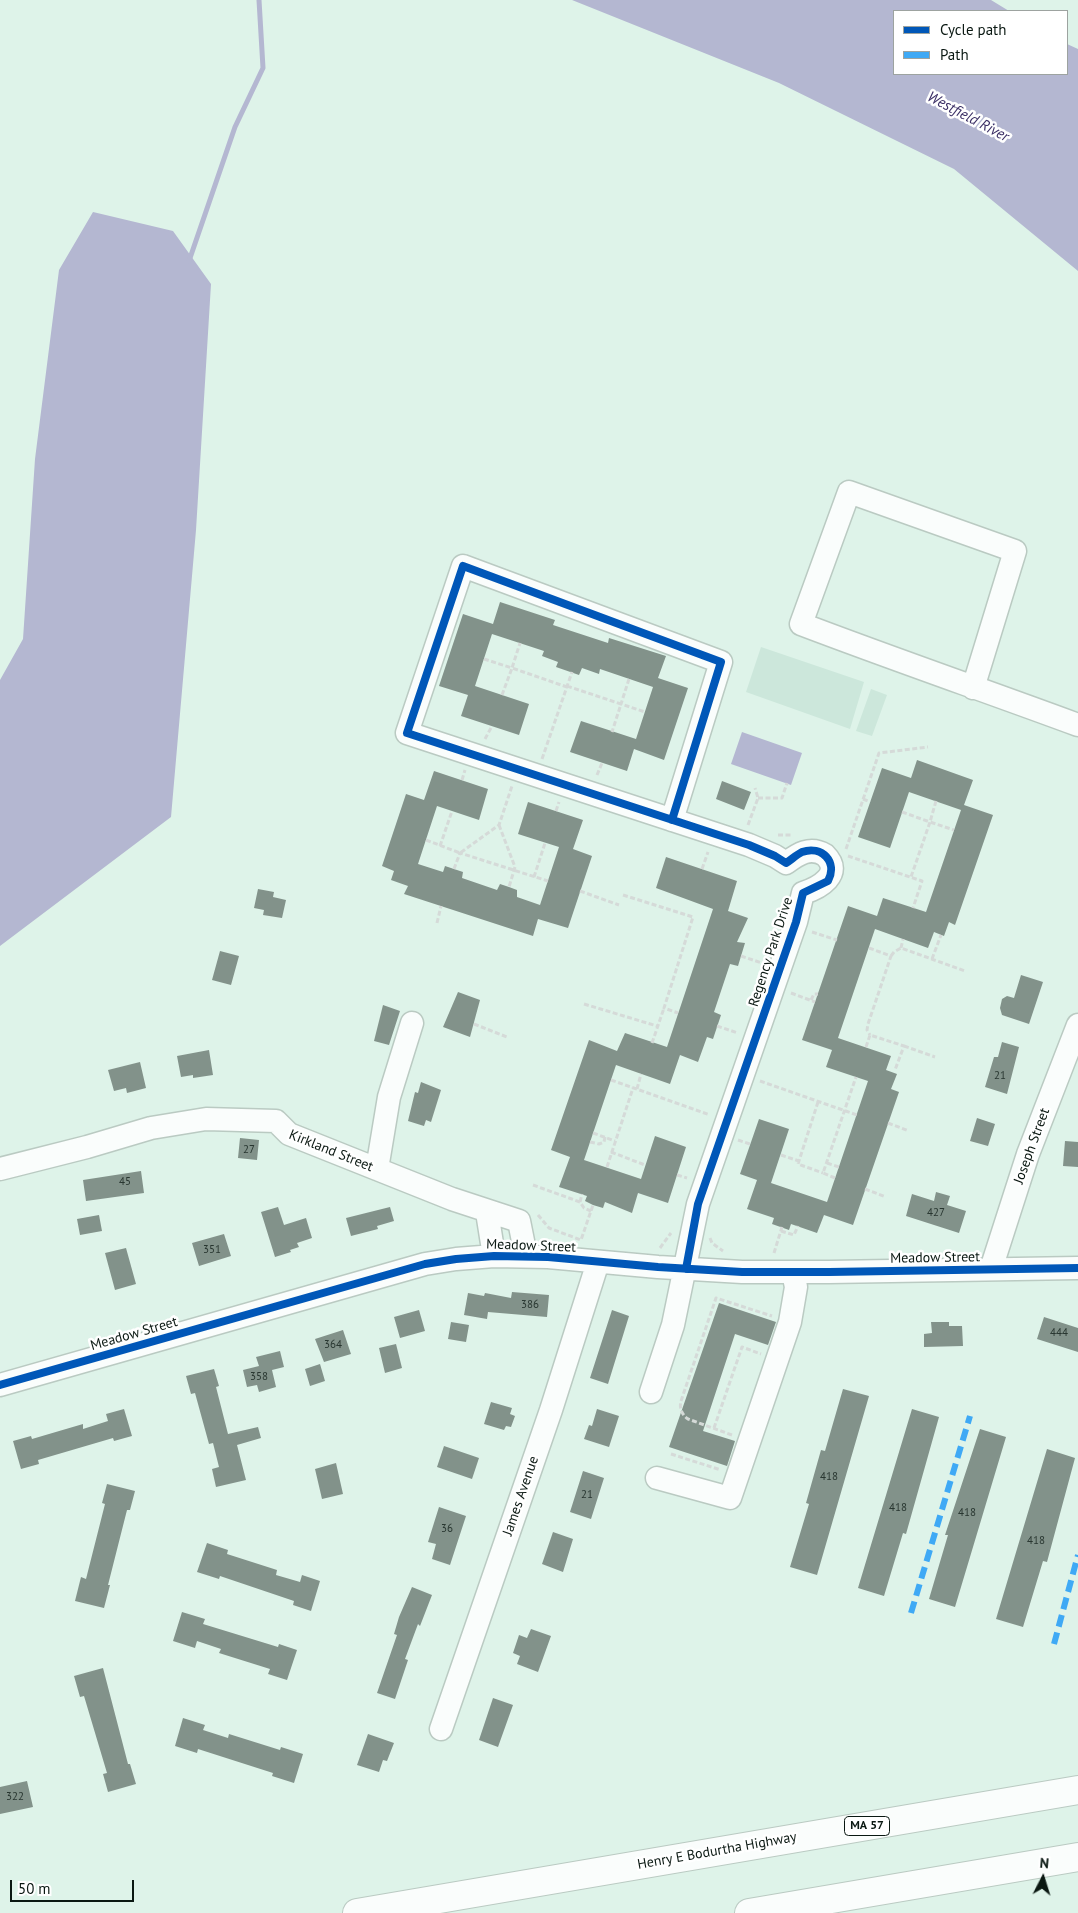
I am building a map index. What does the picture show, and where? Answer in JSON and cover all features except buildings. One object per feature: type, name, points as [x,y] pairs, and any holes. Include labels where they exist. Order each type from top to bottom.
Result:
[{"type":"highway","name":"Henry E Bodurtha Highway","points":[[357,1913],[1078,1790]]},
{"type":"highway","points":[[749,1913],[1078,1857]]},
{"type":"street","points":[[973,688],[1015,550],[849,492],[802,624],[973,688],[1078,725]]},
{"type":"street","name":"Regency Park Drive","points":[[651,1392],[673,1325],[686,1269],[715,1117],[743,1075],[796,922],[803,893],[828,881],[832,870],[828,857],[819,852],[804,852],[786,863],[767,852],[407,733],[463,566],[721,662],[672,820]]},
{"type":"street","points":[[376,1169],[389,1097],[412,1023]]},
{"type":"street","name":"Joseph Street","points":[[991,1270],[1028,1154],[1078,1025]]},
{"type":"street","name":"Kirkland Street","points":[[0,1169],[78,1150],[151,1128],[206,1119],[236,1118],[276,1121],[289,1134],[487,1212],[519,1221],[526,1256]]},
{"type":"street","points":[[487,1212],[494,1256]]},
{"type":"street","name":"Meadow Street","points":[[0,1385],[425,1264],[456,1259],[526,1256],[686,1269],[794,1273],[1078,1268]]},
{"type":"street","name":"James Avenue","points":[[441,1728],[551,1410],[598,1262]]},
{"type":"street","points":[[657,1478],[730,1498],[790,1322],[796,1287],[794,1273]]},
{"type":"path","points":[[502,695],[520,644]]},
{"type":"path","points":[[484,659],[645,712]]},
{"type":"path","points":[[541,762],[572,672]]},
{"type":"path","points":[[612,732],[629,679]]},
{"type":"path","points":[[484,742],[492,726]]},
{"type":"path","points":[[846,849],[879,753],[928,747]]},
{"type":"path","points":[[595,780],[602,763]]},
{"type":"path","points":[[454,869],[460,853],[498,825],[517,769]]},
{"type":"path","points":[[758,798],[782,798],[787,783]]},
{"type":"path","points":[[748,826],[758,798],[754,788]]},
{"type":"path","points":[[863,799],[870,802]]},
{"type":"path","points":[[911,876],[936,801]]},
{"type":"path","points":[[440,846],[452,811]]},
{"type":"path","points":[[902,812],[954,830]]},
{"type":"path","points":[[498,825],[515,870],[508,887]]},
{"type":"path","points":[[426,840],[548,881]]},
{"type":"path","points":[[534,877],[545,843]]},
{"type":"path","points":[[702,846],[716,851]]},
{"type":"path","points":[[702,869],[710,848]]},
{"type":"path","points":[[848,856],[922,881],[914,908]]},
{"type":"path","points":[[580,891],[619,905]]},
{"type":"path","points":[[623,895],[693,917],[652,1043]]},
{"type":"path","points":[[437,923],[441,906]]},
{"type":"path","points":[[809,931],[836,940]]},
{"type":"path","points":[[932,959],[941,935]]},
{"type":"path","points":[[903,939],[901,948],[891,956],[867,1030],[870,1035],[935,1057]]},
{"type":"path","points":[[869,948],[891,956]]},
{"type":"path","points":[[901,948],[965,971]]},
{"type":"path","points":[[760,972],[766,955]]},
{"type":"path","points":[[741,956],[768,964]]},
{"type":"path","points":[[788,992],[816,1002]]},
{"type":"path","points":[[811,1000],[814,994],[818,994]]},
{"type":"path","points":[[584,1004],[657,1026]]},
{"type":"path","points":[[664,1008],[678,1013]]},
{"type":"path","points":[[474,1024],[507,1037]]},
{"type":"path","points":[[739,1034],[742,1025]]},
{"type":"path","points":[[717,1026],[744,1036]]},
{"type":"path","points":[[866,1047],[870,1035]]},
{"type":"path","points":[[895,1070],[904,1046]]},
{"type":"path","points":[[607,1167],[640,1074]]},
{"type":"path","points":[[743,1075],[857,1115]]},
{"type":"path","points":[[823,1173],[856,1077]]},
{"type":"path","points":[[611,1080],[715,1117]]},
{"type":"path","points":[[818,1102],[798,1164],[836,1178]]},
{"type":"path","points":[[888,1123],[909,1131]]},
{"type":"path","points":[[593,1133],[615,1141]]},
{"type":"path","points":[[590,1142],[599,1144],[604,1142],[605,1137]]},
{"type":"path","points":[[611,1152],[646,1165]]},
{"type":"path","points":[[781,1154],[799,1160]]},
{"type":"path","points":[[827,1163],[839,1167]]},
{"type":"path","points":[[686,1187],[692,1170]]},
{"type":"path","points":[[677,1175],[689,1179]]},
{"type":"path","points":[[533,1185],[580,1202],[581,1206],[591,1211]]},
{"type":"path","points":[[865,1189],[886,1197]]},
{"type":"path","points":[[580,1202],[582,1194]]},
{"type":"path","points":[[581,1240],[593,1205]]},
{"type":"path","points":[[534,1208],[549,1228],[587,1241]]},
{"type":"path","points":[[773,1258],[782,1229],[794,1235],[798,1226]]},
{"type":"path","points":[[654,1250],[666,1242],[673,1228]]},
{"type":"path","points":[[666,1242],[670,1246]]},
{"type":"path","points":[[749,1441],[688,1420],[683,1416],[679,1406],[716,1298],[790,1322]]},
{"type":"path","points":[[714,1428],[742,1347],[777,1360]]},
{"type":"path","points":[[671,1454],[738,1475]]},
{"type":"green space","points":[[761,647],[864,682],[850,729],[746,692]]},
{"type":"green space","points":[[871,689],[887,695],[872,736],[856,731]]},
{"type":"water","name":"Westfield River","points":[[572,0],[991,0],[1007,10],[893,10],[893,75],[1068,75],[1068,44],[1078,49],[1078,271],[954,169],[779,83]]},
{"type":"water","points":[[93,212],[173,231],[211,284],[196,530],[171,817],[0,946],[0,680],[23,639],[35,459],[59,270]]},
{"type":"water","points":[[742,732],[802,753],[791,785],[731,764]]},
{"type":"waterway","points":[[189,261],[235,127],[263,68],[259,0]]},
{"type":"marked path","points":[[911,1613],[970,1416]]},
{"type":"marked path","points":[[1054,1644],[1078,1555]]},
{"type":"cycle path","points":[[672,820],[721,662],[463,566],[407,733],[749,845],[786,863],[802,852],[816,851],[826,857],[831,867],[828,881],[803,893],[796,922],[698,1204],[686,1269]]},
{"type":"cycle path","points":[[0,1385],[425,1264],[456,1259],[494,1256],[548,1257],[742,1272],[1078,1268]]}]
